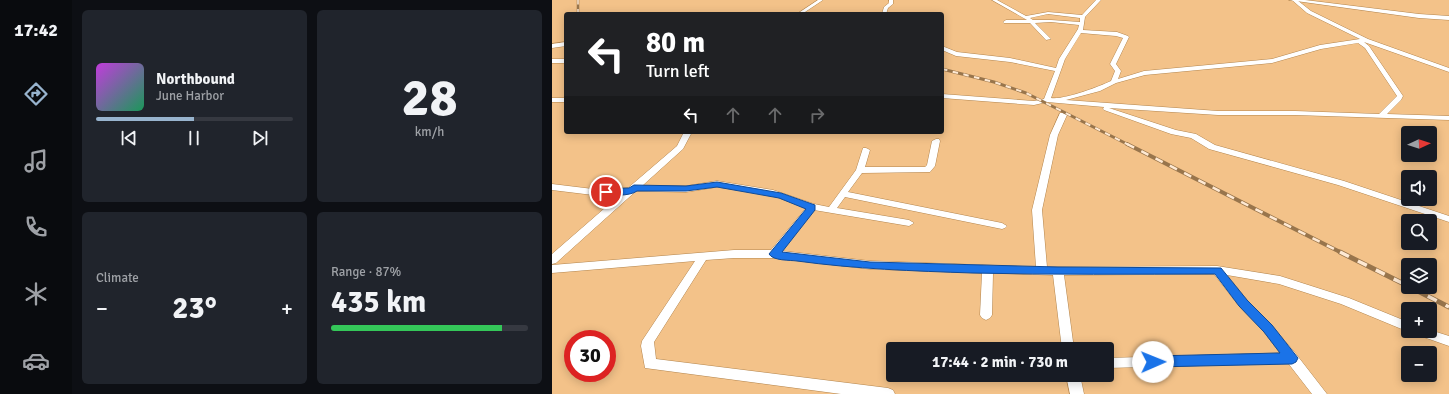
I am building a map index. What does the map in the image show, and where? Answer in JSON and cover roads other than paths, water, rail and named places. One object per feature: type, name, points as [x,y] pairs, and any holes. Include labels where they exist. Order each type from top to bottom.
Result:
[{"type":"street","points":[[802,12],[821,0]]},
{"type":"street","points":[[885,12],[891,0]]},
{"type":"street","points":[[994,0],[1033,21],[1048,40]]},
{"type":"street","points":[[1047,100],[1062,59],[1080,31],[1083,17],[1099,0]]},
{"type":"street","points":[[1293,0],[1400,14],[1449,18]]},
{"type":"street","points":[[1293,0],[1309,12],[1364,37],[1366,40],[1362,41]]},
{"type":"street","points":[[1027,17],[1048,13],[1083,17]]},
{"type":"street","points":[[1006,22],[1033,21],[1082,24]]},
{"type":"street","points":[[1080,31],[1120,34],[1126,37],[1113,64],[1118,71],[1114,82]]},
{"type":"street","points":[[1362,41],[1400,96],[1399,99],[1381,116]]},
{"type":"street","points":[[944,96],[1034,103],[1095,92],[1114,82],[1152,72],[1272,61],[1320,47],[1362,41],[1449,70]]},
{"type":"street","points":[[552,46],[564,44]]},
{"type":"street","points":[[944,49],[956,54],[1010,60],[1058,70]]},
{"type":"street","points":[[552,61],[564,61]]},
{"type":"street","points":[[552,100],[564,100]]},
{"type":"street","points":[[1047,100],[1218,113],[1295,113],[1449,118]]},
{"type":"street","points":[[1098,105],[1174,132],[1193,136],[1212,147],[1341,183],[1449,219]]},
{"type":"street","points":[[1042,270],[1037,210],[1054,135],[1063,115]]},
{"type":"street","points":[[552,260],[680,147],[687,134]]},
{"type":"street","points":[[860,170],[928,170],[931,166],[936,141]]},
{"type":"street","points":[[831,210],[860,170],[866,150]]},
{"type":"street","points":[[552,187],[593,192],[633,189],[686,189],[717,184],[773,193],[812,208],[909,223]]},
{"type":"street","points":[[843,194],[1002,226]]},
{"type":"street","points":[[774,254],[812,208]]},
{"type":"street","points":[[552,269],[734,254],[774,254],[870,266],[1058,271],[1218,270],[1280,280],[1345,301],[1401,324]]},
{"type":"street","points":[[703,257],[648,341],[647,346],[650,364],[888,394]]},
{"type":"street","points":[[986,315],[988,269]]},
{"type":"street","points":[[1218,270],[1243,303],[1268,329],[1320,394]]},
{"type":"street","points":[[1058,271],[1067,342]]},
{"type":"street","points":[[1437,337],[1449,341]]},
{"type":"street","points":[[1114,363],[1292,358]]},
{"type":"street","points":[[1074,382],[1077,394]]},
{"type":"railway","points":[[578,0],[578,12]]},
{"type":"railway","points":[[944,70],[994,82],[1026,93],[1129,145]]},
{"type":"railway","points":[[1127,144],[1342,253]]},
{"type":"railway","points":[[1342,253],[1401,282]]},
{"type":"railway","points":[[1424,294],[1449,307]]}]
